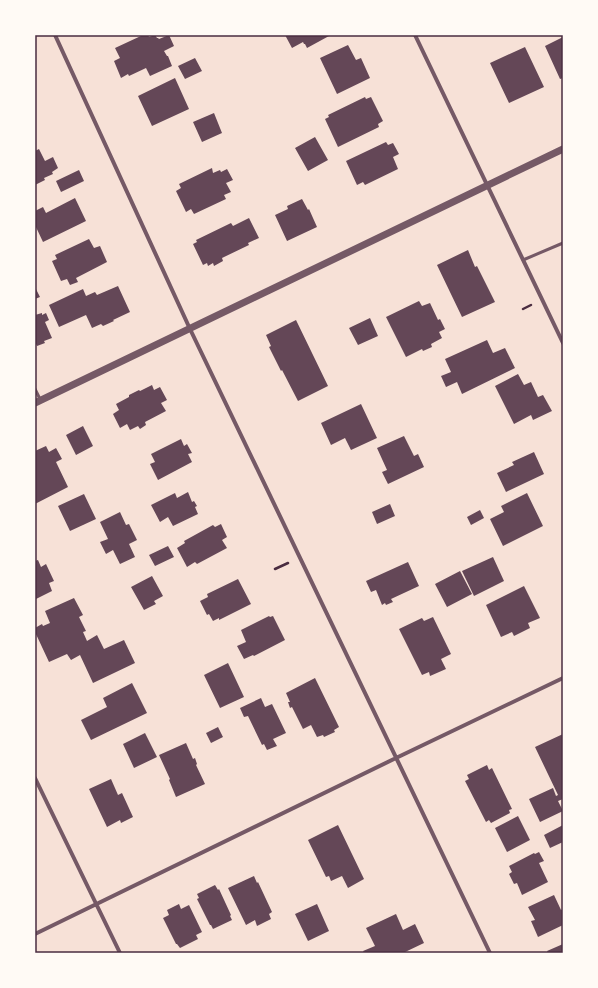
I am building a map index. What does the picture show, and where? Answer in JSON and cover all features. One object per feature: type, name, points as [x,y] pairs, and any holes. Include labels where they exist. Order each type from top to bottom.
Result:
[{"type":"street","points":[[55,35],[190,329],[490,953]]},
{"type":"street","points":[[415,35],[563,343]]},
{"type":"street","points":[[38,402],[563,149]]},
{"type":"street","points":[[35,934],[563,678]]},
{"type":"street","points":[[35,778],[120,953]]},
{"type":"lane","points":[[523,260],[563,243]]},
{"type":"lane","points":[[35,389],[38,402]]},
{"type":"building","points":[[143,35],[148,35],[149,37],[155,35],[159,39],[169,35],[174,46],[164,51],[172,66],[150,76],[146,68],[121,78],[114,61],[120,58],[115,48]]},
{"type":"building","points":[[285,35],[329,36],[307,48],[303,42],[292,48]]},
{"type":"building","points":[[563,37],[563,78],[560,79],[545,46]]},
{"type":"building","points":[[348,45],[356,60],[361,58],[370,78],[337,94],[320,58]]},
{"type":"building","points":[[525,47],[544,87],[509,103],[490,63]]},
{"type":"building","points":[[195,58],[202,71],[185,79],[178,66]]},
{"type":"building","points":[[175,78],[189,109],[152,126],[138,96]]},
{"type":"building","points":[[365,97],[366,99],[371,97],[383,121],[378,124],[379,127],[338,147],[325,119],[329,117],[328,115]]},
{"type":"building","points":[[214,113],[222,133],[202,142],[193,122]]},
{"type":"building","points":[[315,137],[328,160],[308,171],[295,148]]},
{"type":"building","points":[[386,142],[388,145],[393,143],[399,154],[393,157],[398,169],[365,185],[363,182],[357,185],[346,161]]},
{"type":"building","points":[[39,149],[45,161],[53,157],[58,168],[52,172],[53,174],[44,178],[45,180],[35,185],[35,151]]},
{"type":"building","points":[[212,168],[213,173],[220,170],[221,172],[227,169],[233,180],[226,183],[231,192],[224,195],[226,199],[194,214],[191,209],[186,212],[176,191],[181,188],[179,184]]},
{"type":"building","points":[[79,170],[84,181],[61,192],[56,181]]},
{"type":"building","points":[[75,198],[86,221],[43,242],[35,225],[35,211],[43,207],[46,213]]},
{"type":"building","points":[[302,199],[308,210],[309,209],[317,227],[287,241],[275,215],[288,209],[287,206]]},
{"type":"building","points":[[249,218],[259,238],[248,243],[249,245],[222,258],[223,261],[214,266],[213,263],[208,266],[207,263],[203,265],[193,244],[197,242],[196,240],[231,223],[233,226]]},
{"type":"building","points":[[89,239],[94,248],[100,246],[107,262],[76,278],[78,282],[70,285],[67,279],[61,281],[52,261],[57,259],[55,255]]},
{"type":"building","points":[[468,250],[475,267],[477,266],[495,302],[462,317],[437,265]]},
{"type":"building","points":[[118,286],[130,312],[103,326],[101,324],[92,328],[86,315],[59,327],[49,305],[83,289],[86,296],[95,292],[97,295]]},
{"type":"building","points":[[35,287],[40,297],[35,299]]},
{"type":"building","points":[[419,301],[422,306],[430,303],[438,320],[440,319],[445,329],[439,332],[442,338],[431,344],[432,347],[423,351],[422,349],[406,357],[386,317]]},
{"type":"building","points":[[42,313],[42,315],[46,313],[49,320],[45,322],[52,338],[37,346],[36,344],[35,345],[35,315]]},
{"type":"building","points":[[370,318],[378,336],[358,345],[349,328]]},
{"type":"building","points":[[296,320],[328,386],[298,401],[269,347],[271,346],[266,335]]},
{"type":"building","points":[[487,340],[493,353],[505,348],[515,368],[462,394],[457,382],[446,387],[441,376],[451,372],[445,359]]},
{"type":"building","points":[[518,374],[524,385],[531,382],[538,397],[543,395],[552,411],[533,420],[531,415],[514,424],[495,386]]},
{"type":"building","points":[[152,385],[154,390],[160,387],[167,400],[161,403],[166,411],[145,422],[146,425],[140,429],[138,426],[130,430],[127,424],[120,428],[113,414],[119,410],[116,404],[129,397],[129,395]]},
{"type":"building","points":[[361,404],[377,438],[351,450],[345,438],[331,445],[321,423]]},
{"type":"building","points":[[83,426],[93,446],[76,455],[66,435]]},
{"type":"building","points":[[404,436],[414,456],[418,454],[424,467],[388,484],[382,472],[387,470],[377,448]]},
{"type":"building","points":[[181,439],[184,446],[187,444],[192,453],[188,454],[192,462],[158,480],[150,464],[155,462],[151,454]]},
{"type":"building","points":[[46,446],[49,452],[56,448],[62,459],[56,462],[68,487],[35,504],[35,451]]},
{"type":"building","points":[[534,452],[544,474],[506,492],[497,473],[514,465],[512,462]]},
{"type":"building","points":[[188,492],[192,502],[194,501],[197,506],[195,507],[198,514],[173,526],[168,517],[160,522],[151,505],[175,493],[177,498]]},
{"type":"building","points":[[527,493],[543,526],[503,546],[490,519],[504,512],[501,506]]},
{"type":"building","points":[[84,494],[96,519],[70,531],[58,506]]},
{"type":"building","points":[[390,504],[395,516],[377,524],[372,512]]},
{"type":"building","points":[[480,510],[484,518],[471,525],[467,517]]},
{"type":"building","points":[[120,512],[126,525],[129,524],[137,540],[129,544],[135,557],[120,564],[113,550],[106,554],[100,542],[108,539],[100,522]]},
{"type":"building","points":[[221,524],[227,537],[222,540],[227,548],[197,564],[195,562],[187,567],[177,548],[185,543],[184,541],[213,525],[215,527]]},
{"type":"building","points":[[168,546],[174,557],[155,566],[149,555]]},
{"type":"building","points":[[493,557],[504,581],[474,596],[462,571]]},
{"type":"building","points":[[38,560],[41,567],[46,564],[54,581],[49,583],[52,591],[36,599],[35,561]]},
{"type":"building","points":[[408,562],[419,586],[391,599],[393,602],[382,605],[376,590],[371,592],[366,581]]},
{"type":"building","points":[[460,571],[472,594],[447,607],[435,584]]},
{"type":"building","points":[[152,576],[163,596],[154,601],[156,604],[144,610],[131,587]]},
{"type":"building","points":[[238,579],[251,604],[219,620],[219,618],[213,621],[209,614],[207,615],[200,601],[208,597],[207,594]]},
{"type":"building","points":[[524,586],[540,618],[528,623],[530,628],[514,636],[512,632],[501,637],[486,605]]},
{"type":"building","points":[[74,598],[83,615],[79,617],[86,631],[83,632],[87,641],[97,635],[104,649],[124,640],[135,663],[93,683],[80,655],[71,660],[67,654],[49,662],[35,632],[35,628],[42,624],[43,626],[50,623],[45,611]]},
{"type":"building","points":[[269,616],[273,616],[285,640],[254,656],[253,655],[244,659],[237,646],[246,642],[241,630]]},
{"type":"building","points":[[433,617],[451,654],[441,659],[446,669],[430,676],[429,672],[422,675],[399,629],[422,618],[424,621]]},
{"type":"building","points":[[228,663],[244,697],[220,708],[204,675]]},
{"type":"building","points":[[315,678],[339,727],[334,730],[335,732],[324,737],[323,735],[317,737],[311,725],[303,729],[292,707],[290,708],[288,702],[290,702],[286,693]]},
{"type":"building","points":[[132,683],[147,713],[91,740],[81,720],[107,707],[103,698]]},
{"type":"building","points":[[261,698],[265,707],[272,704],[286,733],[273,739],[277,746],[267,750],[264,744],[262,745],[248,716],[244,717],[240,708]]},
{"type":"building","points":[[218,727],[223,737],[211,743],[206,733]]},
{"type":"building","points":[[145,733],[157,757],[134,768],[123,744]]},
{"type":"building","points":[[563,734],[563,799],[558,801],[563,811],[540,822],[529,799],[553,788],[556,796],[558,795],[535,747]]},
{"type":"building","points":[[186,743],[193,759],[195,758],[196,765],[205,784],[176,797],[159,755]]},
{"type":"building","points":[[487,765],[489,770],[492,768],[512,809],[509,810],[510,813],[491,823],[489,820],[486,822],[465,781],[469,779],[467,775]]},
{"type":"building","points":[[111,779],[118,795],[122,793],[133,817],[121,823],[120,820],[107,827],[89,789]]},
{"type":"building","points":[[518,816],[530,840],[507,852],[495,828]]},
{"type":"building","points":[[338,825],[364,879],[348,888],[342,876],[331,881],[329,876],[326,877],[308,840]]},
{"type":"building","points":[[563,825],[563,842],[550,848],[544,835]]},
{"type":"building","points":[[539,852],[544,861],[539,863],[548,882],[522,895],[517,883],[514,884],[509,874],[512,872],[509,866],[534,853]]},
{"type":"building","points":[[254,876],[272,912],[269,914],[271,919],[257,926],[255,920],[246,925],[228,888]]},
{"type":"building","points":[[215,885],[218,890],[219,889],[232,920],[213,929],[197,899],[199,898],[197,894]]},
{"type":"building","points":[[554,895],[561,910],[563,909],[563,925],[538,937],[531,921],[535,920],[528,907]]},
{"type":"building","points":[[179,904],[181,909],[189,905],[202,932],[196,935],[198,939],[180,948],[176,944],[163,918],[169,915],[167,910]]},
{"type":"building","points":[[317,904],[329,931],[308,941],[295,914]]},
{"type":"building","points":[[396,914],[403,930],[415,924],[424,943],[403,953],[364,953],[363,951],[375,946],[366,928]]},
{"type":"building","points":[[563,944],[563,953],[548,953],[547,951]]}]
